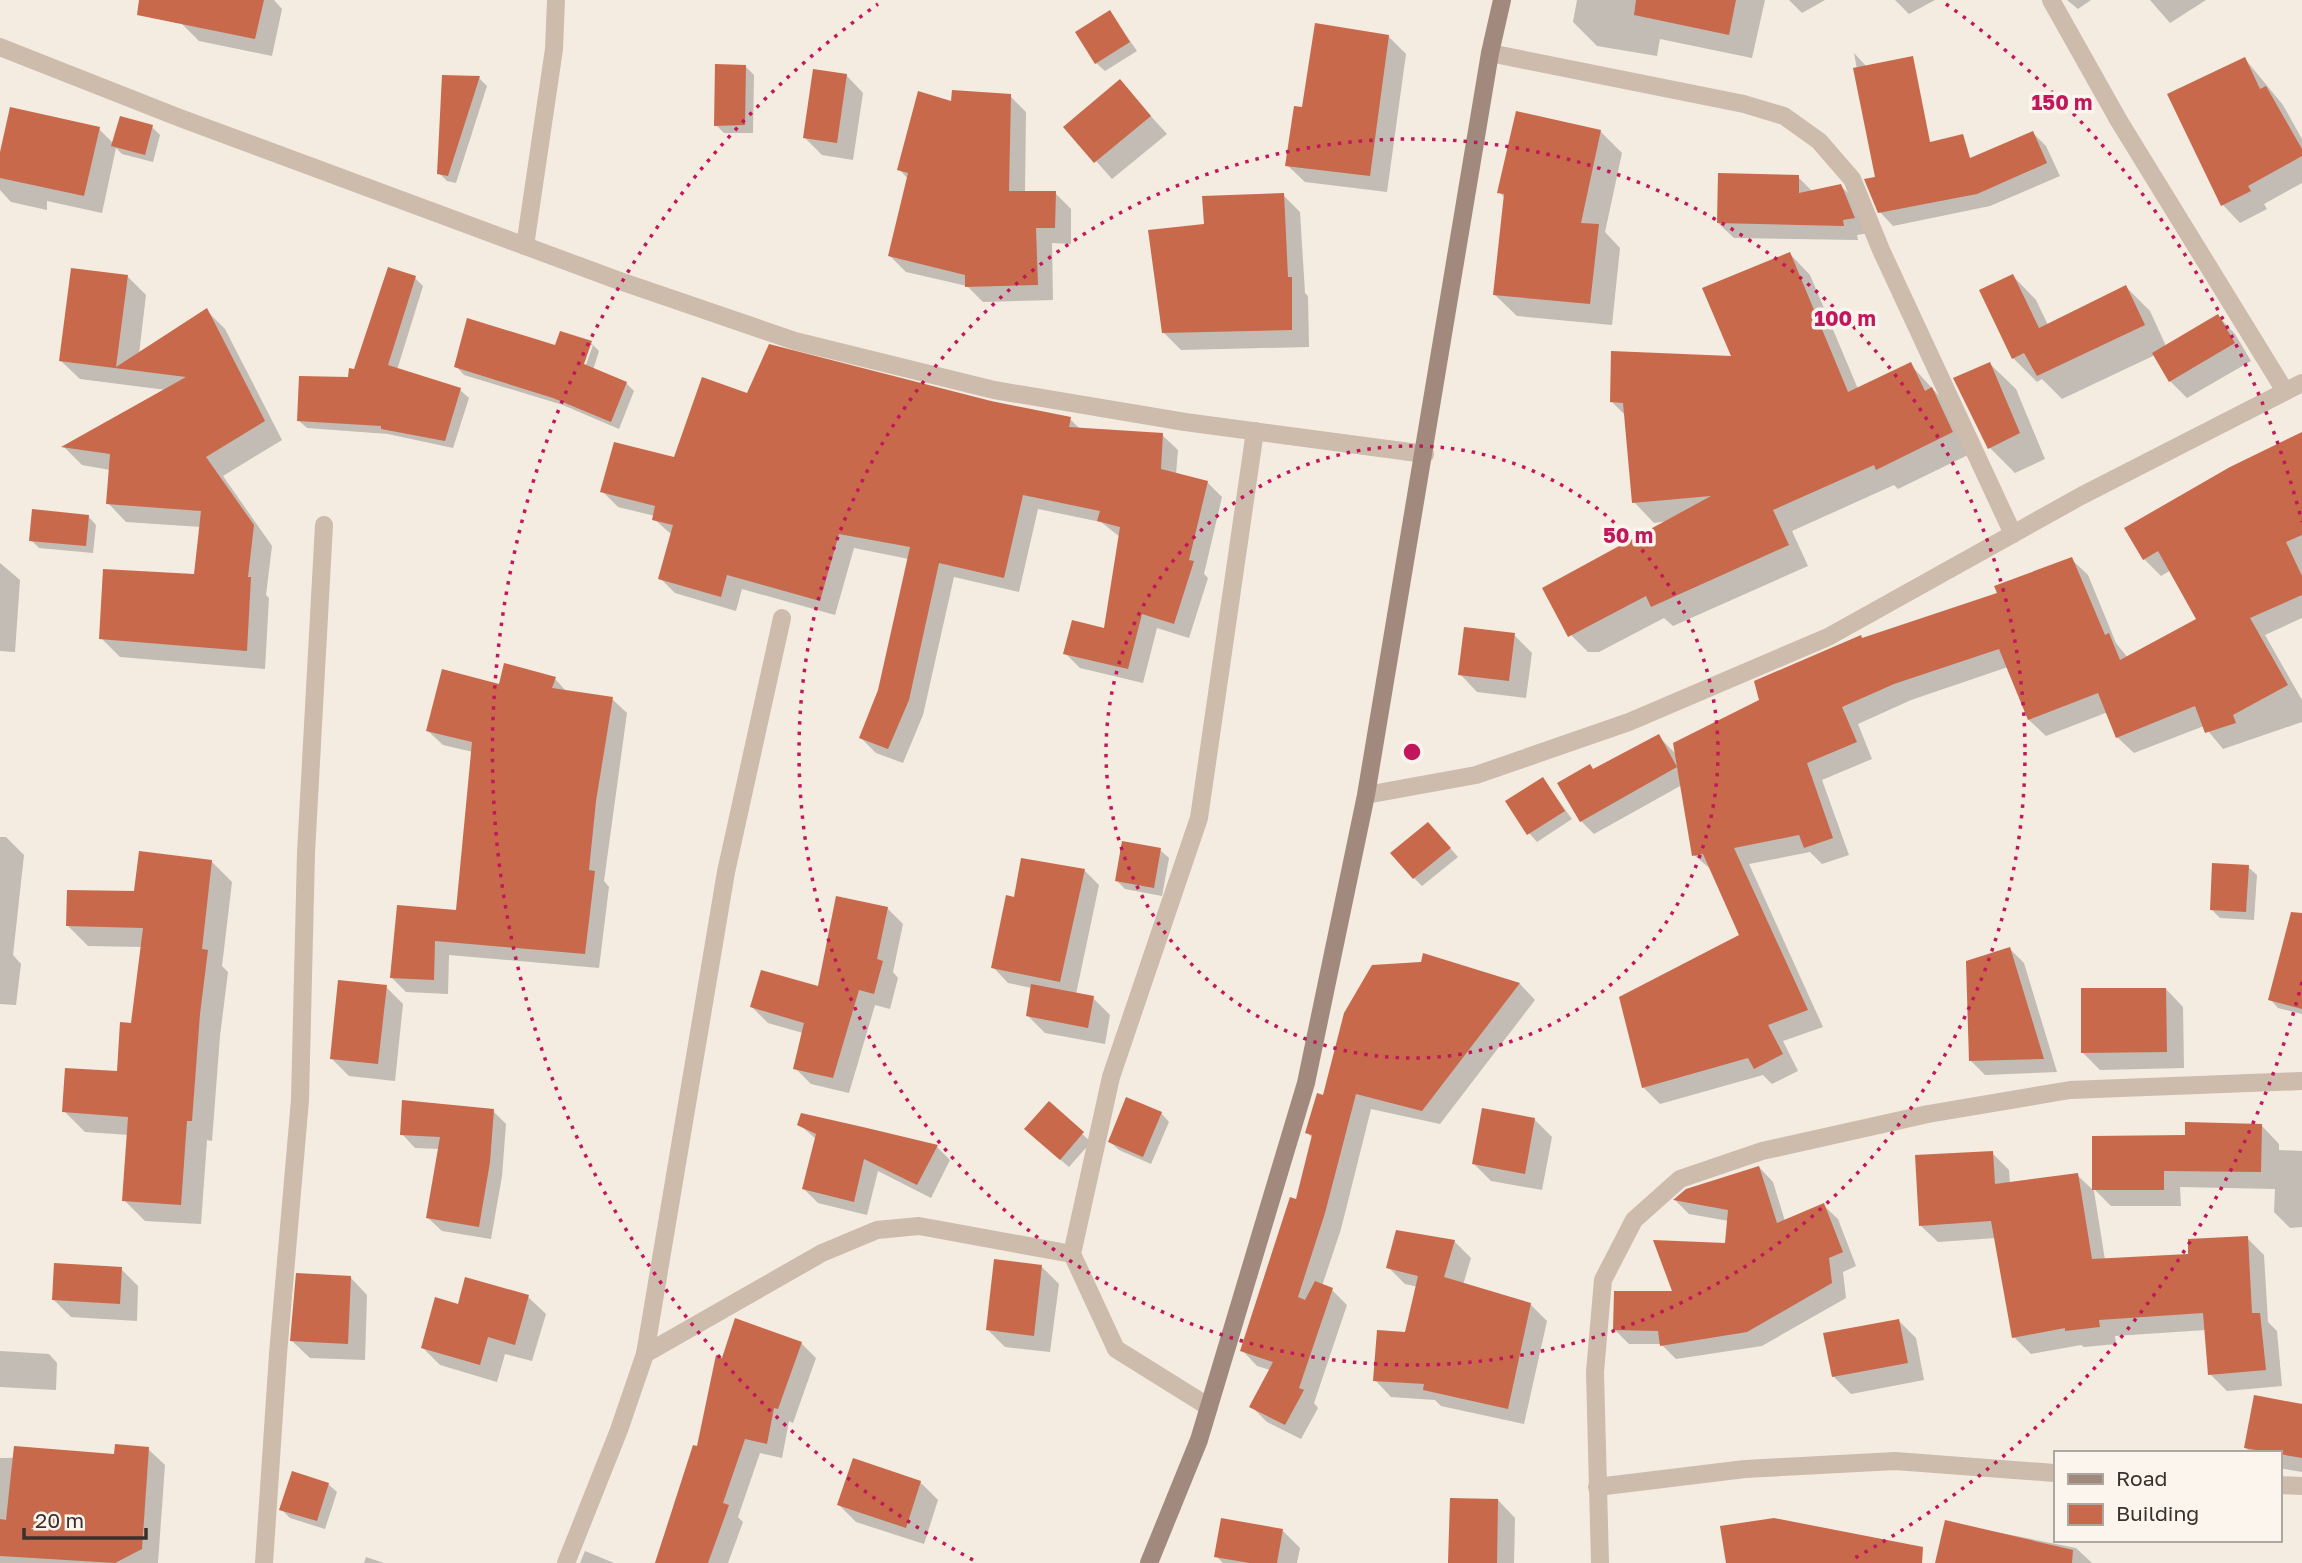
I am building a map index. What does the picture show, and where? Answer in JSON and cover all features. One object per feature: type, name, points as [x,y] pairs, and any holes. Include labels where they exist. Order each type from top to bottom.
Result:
[{"type":"main road","points":[[1149,1563],[1199,1440],[1306,1083],[1366,795],[1490,53],[1502,0]]},
{"type":"street","points":[[525,246],[554,50],[556,0]]},
{"type":"street","points":[[2052,0],[2119,121],[2285,391]]},
{"type":"street","points":[[0,47],[525,246],[795,341],[994,390],[1255,431],[1425,454]]},
{"type":"street","points":[[1490,53],[1744,104],[1784,116],[1819,141],[1852,179],[1891,274],[2013,534]]},
{"type":"street","points":[[1366,795],[1475,775],[1629,722],[1828,637],[2013,534],[2302,383]]},
{"type":"street","points":[[1209,1407],[1116,1349],[1072,1254],[1111,1077],[1199,818],[1255,431]]},
{"type":"street","points":[[264,1563],[278,1354],[300,1100],[306,853],[324,525]]},
{"type":"street","points":[[566,1563],[619,1430],[645,1354],[726,872],[782,618]]},
{"type":"street","points":[[1600,1563],[1595,1372],[1603,1280],[1634,1220],[1680,1179],[1762,1151],[1928,1114],[2070,1090],[2302,1081]]},
{"type":"street","points":[[645,1354],[821,1253],[877,1230],[919,1226],[1072,1254]]},
{"type":"street","points":[[1597,1487],[1745,1469],[1895,1461],[2054,1473]]},
{"type":"street","points":[[2281,1485],[2302,1486]]},
{"type":"building","points":[[139,0],[264,0],[255,39],[137,15]]},
{"type":"building","points":[[1636,0],[1736,0],[1729,35],[1634,15]]},
{"type":"building","points":[[1110,10],[1130,42],[1095,64],[1075,32]]},
{"type":"building","points":[[1315,23],[1389,35],[1370,176],[1285,166],[1294,106],[1302,107]]},
{"type":"building","points":[[1913,56],[1930,142],[1963,134],[1970,158],[2033,131],[2047,163],[1977,194],[1878,213],[1864,179],[1875,177],[1853,68]]},
{"type":"building","points":[[2245,57],[2260,89],[2266,86],[2302,149],[2302,156],[2248,186],[2251,191],[2221,206],[2167,94]]},
{"type":"building","points":[[715,64],[746,65],[745,125],[714,126]]},
{"type":"building","points":[[813,69],[847,74],[837,143],[803,138]]},
{"type":"building","points":[[442,75],[480,76],[448,176],[437,174]]},
{"type":"building","points":[[1120,79],[1151,116],[1094,163],[1063,127]]},
{"type":"building","points":[[952,90],[1011,94],[1009,191],[1056,191],[1055,228],[1036,228],[1038,285],[965,287],[965,275],[888,256],[908,173],[897,170],[918,91],[951,101]]},
{"type":"building","points":[[10,107],[100,127],[84,196],[0,178],[0,152]]},
{"type":"building","points":[[1516,111],[1601,130],[1581,223],[1599,224],[1590,304],[1493,295],[1504,194],[1497,193]]},
{"type":"building","points":[[120,116],[153,125],[145,155],[111,146]]},
{"type":"building","points":[[1718,173],[1799,175],[1799,193],[1841,184],[1855,218],[1843,220],[1844,226],[1717,223]]},
{"type":"building","points":[[1284,193],[1288,277],[1292,277],[1292,330],[1162,333],[1148,230],[1204,224],[1202,196]]},
{"type":"building","points":[[1790,252],[1848,392],[1911,362],[1925,391],[1932,387],[1953,432],[1876,470],[1874,465],[1773,510],[1789,545],[1651,607],[1646,596],[1568,637],[1542,588],[1711,496],[1632,503],[1623,403],[1610,402],[1611,351],[1731,356],[1702,288]]},
{"type":"building","points":[[388,267],[416,276],[388,365],[461,388],[445,441],[381,429],[381,426],[297,421],[299,376],[348,377],[349,368],[354,369]]},
{"type":"building","points":[[71,268],[128,275],[116,367],[207,308],[265,421],[206,457],[254,525],[248,577],[251,577],[247,651],[99,639],[103,569],[194,574],[201,511],[106,504],[110,454],[61,447],[186,377],[59,361]]},
{"type":"building","points":[[2013,274],[2039,328],[2126,285],[2145,325],[2037,376],[2024,353],[2012,359],[1979,290]]},
{"type":"building","points":[[2218,314],[2235,343],[2169,382],[2152,353]]},
{"type":"building","points":[[467,318],[555,345],[560,331],[592,341],[584,364],[627,382],[611,422],[553,398],[454,367]]},
{"type":"building","points":[[769,344],[991,401],[1071,417],[1069,427],[1163,433],[1161,469],[1208,481],[1189,560],[1194,561],[1174,624],[1142,614],[1128,669],[1063,654],[1072,620],[1104,628],[1120,527],[1097,521],[1100,511],[1023,495],[1004,578],[939,563],[909,700],[888,749],[859,738],[878,690],[910,547],[839,534],[820,601],[727,575],[721,597],[658,579],[673,525],[652,520],[655,506],[600,492],[614,442],[674,457],[702,377],[747,393]]},
{"type":"building","points":[[1990,362],[2020,433],[1988,449],[1953,378]]},
{"type":"building","points":[[2302,432],[2302,535],[2286,542],[2302,576],[2302,595],[2250,618],[2288,685],[2233,715],[2236,723],[2205,733],[2195,706],[2116,738],[2098,693],[2028,720],[1999,649],[1894,684],[1842,707],[1857,742],[1807,763],[1833,838],[1804,848],[1799,835],[1734,848],[1808,1010],[1768,1025],[1783,1054],[1754,1069],[1748,1058],[1642,1088],[1619,997],[1739,935],[1703,854],[1692,856],[1673,743],[1759,700],[1754,681],[1861,635],[1862,638],[1997,593],[1994,586],[2072,557],[2105,635],[2109,633],[2120,660],[2196,619],[2158,551],[2143,560],[2124,528],[2230,467]]},
{"type":"building","points":[[32,509],[89,515],[86,546],[29,541]]},
{"type":"building","points":[[1464,627],[1515,633],[1509,681],[1458,675]]},
{"type":"building","points":[[504,663],[556,677],[552,688],[613,697],[596,801],[589,870],[595,871],[585,954],[435,941],[434,980],[390,978],[397,905],[456,910],[472,742],[426,731],[442,669],[499,684]]},
{"type":"building","points":[[1659,734],[1677,767],[1580,822],[1557,783],[1590,764],[1593,769]]},
{"type":"building","points":[[1543,777],[1565,811],[1527,835],[1505,801]]},
{"type":"building","points":[[1428,822],[1451,848],[1413,879],[1390,853]]},
{"type":"building","points":[[1122,841],[1161,848],[1154,888],[1115,881]]},
{"type":"building","points":[[139,851],[212,860],[202,949],[208,950],[192,1121],[187,1121],[181,1205],[122,1201],[128,1117],[62,1112],[65,1068],[117,1071],[120,1022],[131,1023],[143,928],[66,926],[67,890],[134,891]]},
{"type":"building","points":[[1021,858],[1085,869],[1060,982],[991,968],[1006,895],[1014,897]]},
{"type":"building","points":[[2212,863],[2249,865],[2246,912],[2210,910]]},
{"type":"building","points":[[836,896],[888,907],[877,959],[883,961],[874,994],[859,990],[833,1078],[793,1069],[804,1023],[750,1007],[761,970],[818,986]]},
{"type":"building","points":[[2291,912],[2302,913],[2302,1009],[2268,1000]]},
{"type":"building","points":[[2010,947],[2044,1059],[1969,1061],[1966,961]]},
{"type":"building","points":[[1423,953],[1520,983],[1422,1111],[1356,1094],[1325,1213],[1298,1297],[1305,1300],[1315,1281],[1333,1288],[1299,1388],[1304,1390],[1285,1425],[1249,1407],[1273,1362],[1240,1351],[1290,1197],[1296,1199],[1312,1135],[1305,1133],[1317,1093],[1323,1095],[1344,1013],[1372,965],[1421,962]]},
{"type":"building","points":[[338,980],[387,985],[378,1064],[330,1059]]},
{"type":"building","points":[[1031,984],[1094,996],[1088,1028],[1026,1016]]},
{"type":"building","points":[[2081,988],[2166,988],[2167,1052],[2081,1053]]},
{"type":"building","points":[[1126,1097],[1162,1112],[1143,1157],[1108,1142]]},
{"type":"building","points":[[402,1100],[494,1109],[490,1162],[479,1227],[426,1218],[440,1137],[400,1135]]},
{"type":"building","points":[[1049,1101],[1084,1132],[1060,1160],[1024,1129]]},
{"type":"building","points":[[1482,1108],[1535,1118],[1525,1174],[1472,1164]]},
{"type":"building","points":[[801,1113],[938,1145],[917,1185],[864,1159],[854,1202],[802,1189],[816,1134],[797,1125]]},
{"type":"building","points":[[2185,1122],[2262,1124],[2261,1172],[2164,1171],[2164,1190],[2092,1190],[2092,1136],[2185,1135]]},
{"type":"building","points":[[1993,1151],[1995,1184],[2078,1173],[2092,1259],[2188,1254],[2188,1239],[2248,1236],[2252,1313],[2260,1313],[2266,1370],[2208,1375],[2203,1313],[2099,1320],[2100,1327],[2065,1331],[2065,1328],[2012,1338],[1991,1221],[1919,1226],[1915,1155]]},
{"type":"building","points":[[1759,1166],[1777,1223],[1824,1203],[1843,1252],[1829,1258],[1832,1283],[1747,1332],[1660,1346],[1658,1331],[1613,1330],[1614,1291],[1672,1291],[1653,1240],[1725,1243],[1728,1210],[1673,1200],[1686,1189]]},
{"type":"building","points":[[1396,1230],[1455,1240],[1444,1277],[1531,1303],[1508,1409],[1423,1390],[1424,1384],[1373,1381],[1377,1330],[1405,1332],[1418,1276],[1386,1268]]},
{"type":"building","points":[[994,1259],[1042,1265],[1034,1336],[986,1330]]},
{"type":"building","points":[[54,1263],[122,1267],[120,1304],[52,1300]]},
{"type":"building","points":[[296,1273],[351,1276],[348,1344],[290,1341]]},
{"type":"building","points":[[465,1277],[529,1295],[515,1345],[488,1337],[480,1365],[421,1348],[435,1297],[458,1304]]},
{"type":"building","points":[[735,1318],[802,1342],[778,1409],[774,1408],[767,1444],[745,1439],[723,1503],[729,1505],[708,1563],[655,1563],[693,1445],[697,1446],[716,1355],[722,1358]]},
{"type":"building","points":[[1899,1319],[1908,1363],[1832,1377],[1823,1333]]},
{"type":"building","points":[[2254,1395],[2302,1404],[2302,1458],[2281,1454],[2281,1451],[2244,1448]]},
{"type":"building","points":[[115,1444],[149,1447],[142,1549],[115,1563],[0,1556],[0,1519],[6,1520],[14,1446],[114,1454]]},
{"type":"building","points":[[853,1458],[921,1481],[906,1528],[837,1505]]},
{"type":"building","points":[[292,1471],[329,1483],[317,1521],[279,1510]]},
{"type":"building","points":[[1450,1498],[1498,1499],[1497,1563],[1448,1563]]},
{"type":"building","points":[[1221,1518],[1283,1529],[1277,1563],[1250,1563],[1214,1557]]},
{"type":"building","points":[[1774,1518],[1923,1547],[1922,1563],[1726,1563],[1720,1526]]},
{"type":"building","points":[[1945,1520],[2073,1550],[2072,1563],[1935,1563]]}]
